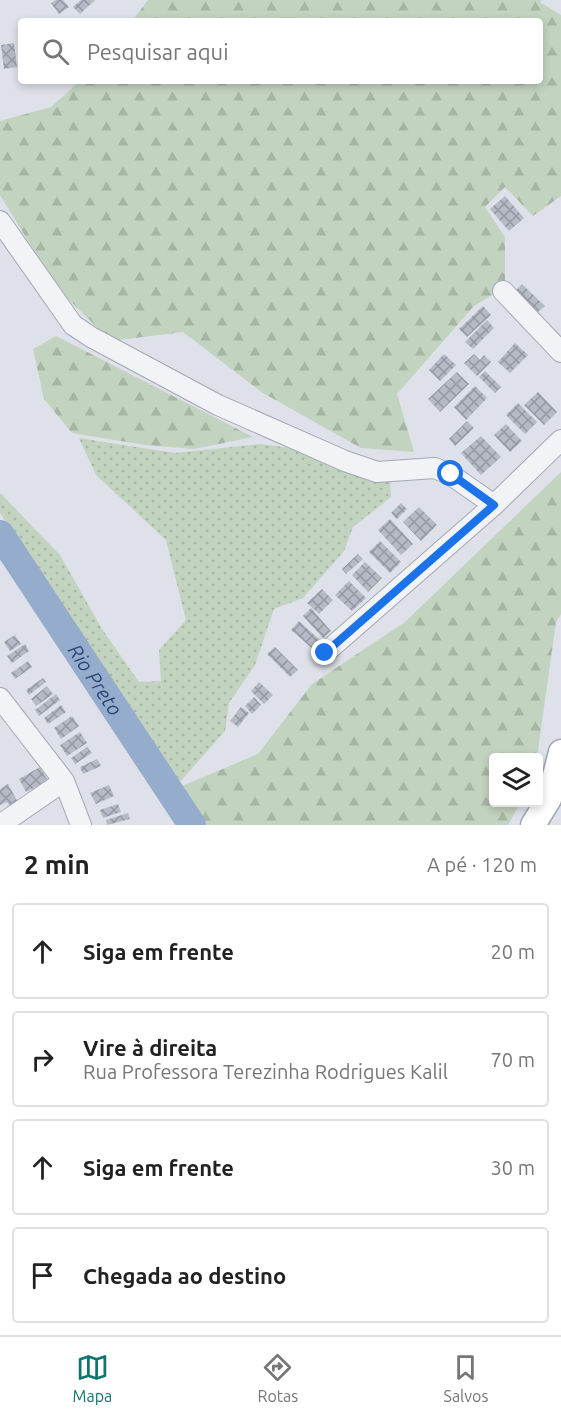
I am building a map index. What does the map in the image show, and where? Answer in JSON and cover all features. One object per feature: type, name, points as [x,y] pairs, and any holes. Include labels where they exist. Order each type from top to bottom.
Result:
[{"type":"main road","points":[[533,825],[549,799],[561,752]]},
{"type":"street","points":[[0,221],[73,325],[91,337],[218,405],[345,461],[377,472],[435,468],[451,474],[494,505]]},
{"type":"street","points":[[503,291],[561,352]]},
{"type":"street","points":[[325,653],[377,610],[494,505],[561,440]]},
{"type":"street","points":[[0,698],[63,781],[81,825]]},
{"type":"street","points":[[0,825],[63,781]]},
{"type":"green space","points":[[148,0],[542,0],[540,2],[561,15],[561,196],[533,216],[505,187],[485,207],[505,237],[505,287],[474,306],[397,394],[414,452],[361,448],[263,393],[183,332],[111,341],[57,288],[0,195],[0,121],[51,107],[77,84],[543,84],[543,18],[134,18]]},
{"type":"green space","points":[[56,336],[253,437],[194,449],[145,445],[72,433],[44,399],[33,349]]},
{"type":"green space","points":[[79,438],[175,453],[260,444],[305,450],[390,480],[391,497],[353,527],[344,551],[303,598],[274,609],[255,665],[229,703],[225,731],[180,782],[0,513],[0,493],[60,555],[102,629],[139,682],[161,681],[159,650],[186,620],[166,540],[96,475]]},
{"type":"green space","points":[[561,472],[561,614],[556,622],[538,753],[489,753],[489,807],[518,807],[508,825],[204,825],[191,808],[182,786],[258,754],[312,684],[405,622]]},
{"type":"building","points":[[63,0],[69,7],[59,14],[51,3]]},
{"type":"building","points":[[81,0],[95,0],[80,14],[73,7]]},
{"type":"building","points":[[14,43],[17,67],[4,69],[1,45]]},
{"type":"building","points":[[505,196],[524,218],[509,231],[490,209]]},
{"type":"building","points":[[522,284],[545,306],[538,312],[516,290]]},
{"type":"building","points":[[483,306],[491,315],[467,337],[459,329]]},
{"type":"building","points":[[487,320],[494,328],[473,349],[465,342]]},
{"type":"building","points":[[515,343],[528,355],[510,373],[498,362]]},
{"type":"building","points":[[444,354],[456,365],[440,381],[429,370]]},
{"type":"building","points":[[474,354],[480,360],[484,355],[491,362],[477,376],[464,363]]},
{"type":"building","points":[[485,371],[501,387],[495,393],[479,377]]},
{"type":"building","points":[[457,372],[469,384],[440,412],[428,399]]},
{"type":"building","points":[[475,386],[487,398],[466,420],[454,407]]},
{"type":"building","points":[[538,392],[557,412],[544,425],[524,405]]},
{"type":"building","points":[[518,403],[537,422],[525,434],[506,415]]},
{"type":"building","points":[[467,421],[474,428],[455,446],[449,439]]},
{"type":"building","points":[[506,424],[522,441],[510,452],[494,435]]},
{"type":"building","points":[[481,436],[501,457],[481,475],[461,453]]},
{"type":"building","points":[[401,503],[407,509],[397,519],[391,513]]},
{"type":"building","points":[[419,507],[437,525],[421,541],[403,522]]},
{"type":"building","points":[[390,519],[413,544],[401,555],[378,530]]},
{"type":"building","points":[[380,541],[401,562],[390,573],[369,552]]},
{"type":"building","points":[[358,554],[363,559],[346,574],[342,569]]},
{"type":"building","points":[[365,562],[382,578],[368,592],[352,575]]},
{"type":"building","points":[[349,581],[366,598],[352,611],[335,595]]},
{"type":"building","points":[[322,589],[333,600],[319,614],[307,603]]},
{"type":"building","points":[[311,608],[331,631],[323,638],[303,616]]},
{"type":"building","points":[[299,621],[322,642],[314,650],[291,630]]},
{"type":"building","points":[[15,635],[21,644],[10,651],[4,642]]},
{"type":"building","points":[[25,644],[29,651],[12,663],[7,656]]},
{"type":"building","points":[[275,647],[298,670],[290,677],[267,654]]},
{"type":"building","points":[[28,661],[32,667],[15,679],[11,673]]},
{"type":"building","points":[[43,678],[46,682],[29,695],[26,690]]},
{"type":"building","points":[[259,682],[273,695],[264,704],[251,691]]},
{"type":"building","points":[[47,686],[53,694],[36,706],[31,699]]},
{"type":"building","points":[[56,694],[60,700],[39,716],[35,710]]},
{"type":"building","points":[[254,697],[261,705],[252,714],[245,706]]},
{"type":"building","points":[[61,705],[66,712],[48,724],[44,718]]},
{"type":"building","points":[[241,707],[249,713],[238,727],[230,721]]},
{"type":"building","points":[[72,716],[79,726],[61,739],[54,728]]},
{"type":"building","points":[[80,732],[87,743],[67,756],[60,745]]},
{"type":"building","points":[[87,747],[92,753],[75,764],[71,758]]},
{"type":"building","points":[[97,759],[101,766],[83,774],[80,767]]},
{"type":"building","points":[[40,767],[48,781],[26,792],[19,779]]},
{"type":"building","points":[[8,784],[19,804],[11,809],[7,802],[0,805],[0,789]]},
{"type":"building","points":[[109,785],[114,796],[96,804],[90,793]]},
{"type":"building","points":[[118,804],[121,812],[103,818],[100,810]]},
{"type":"building","points":[[128,813],[130,819],[107,825],[106,820]]},
{"type":"waterway","name":"Rio Preto","points":[[0,534],[192,825]]},
{"type":"route","points":[[325,653],[377,610],[494,505],[451,474]]}]
